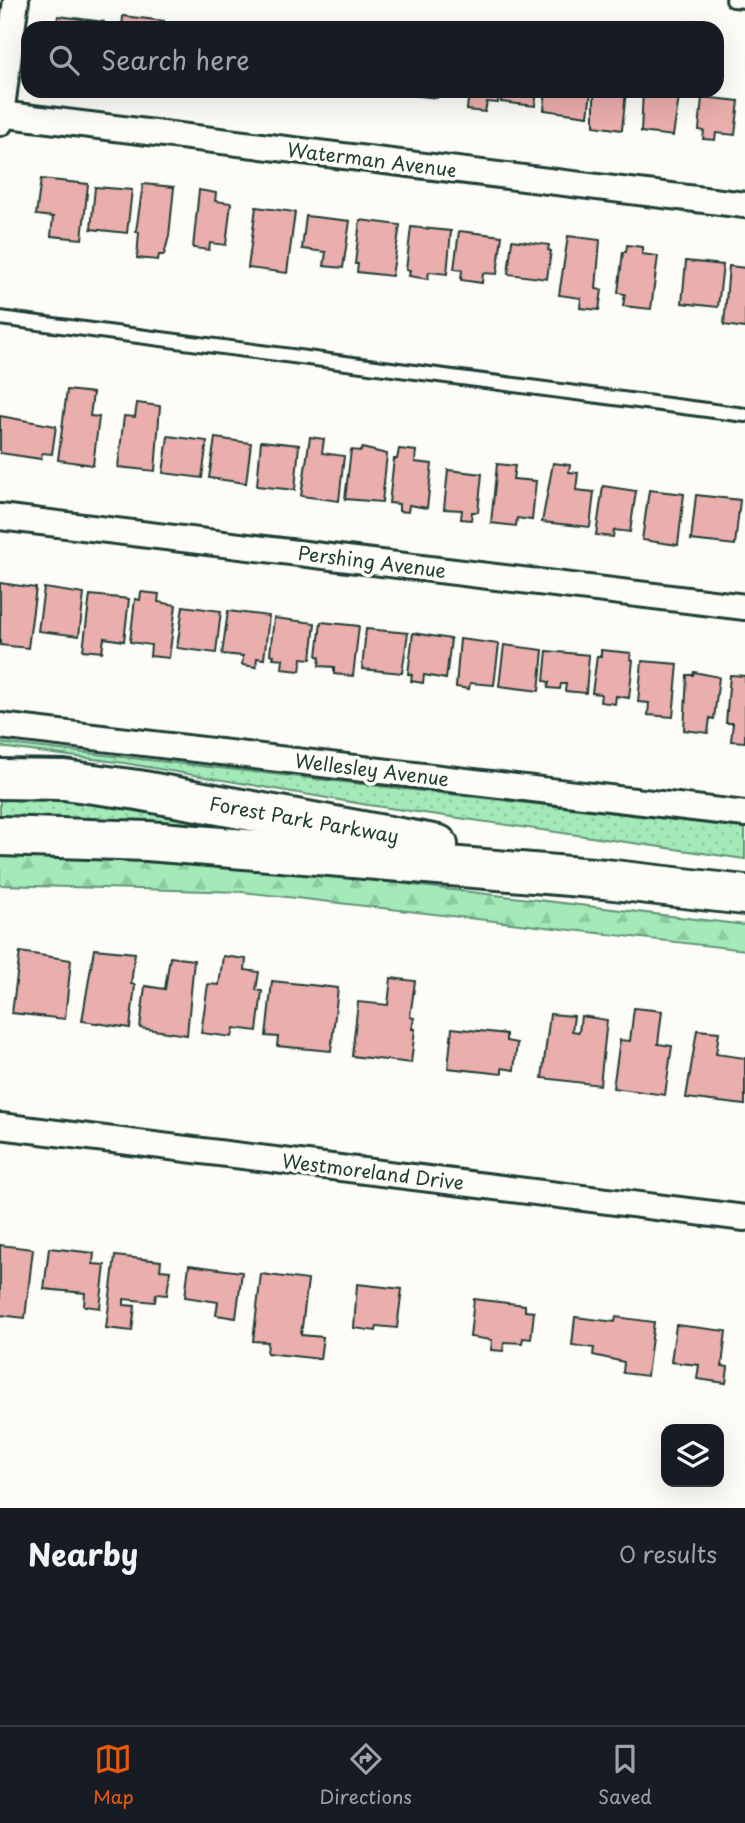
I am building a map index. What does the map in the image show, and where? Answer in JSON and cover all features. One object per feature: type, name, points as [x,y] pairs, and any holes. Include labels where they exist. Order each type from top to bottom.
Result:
[{"type":"main road","name":"Forest Park Parkway","points":[[0,779],[64,780],[138,790],[361,829],[605,879]]},
{"type":"main road","name":"Forest Park Parkway","points":[[0,836],[148,841],[605,879],[745,894]]},
{"type":"street","points":[[0,117],[16,0]]},
{"type":"street","name":"Waterman Avenue","points":[[0,117],[745,205]]},
{"type":"street","name":"Pershing Avenue","points":[[0,517],[745,607]]},
{"type":"street","name":"Wellesley Avenue","points":[[0,726],[745,814]]},
{"type":"street","name":"Westmoreland Drive","points":[[0,1126],[745,1218]]},
{"type":"lane","points":[[733,0],[745,1]]},
{"type":"lane","points":[[0,318],[745,415]]},
{"type":"green space","points":[[0,743],[745,828],[745,859],[368,805],[124,763],[0,747]]},
{"type":"green space","points":[[0,790],[37,791],[351,840],[0,821]]},
{"type":"green space","points":[[0,853],[305,872],[745,925],[745,950],[243,892],[0,885]]},
{"type":"building","points":[[58,16],[96,21],[57,21]]},
{"type":"building","points":[[123,16],[164,21],[123,21]]},
{"type":"building","points":[[460,98],[498,98],[498,103],[487,102],[485,112],[467,110],[468,99]]},
{"type":"building","points":[[501,98],[536,98],[535,106],[501,102]]},
{"type":"building","points":[[545,98],[590,98],[588,116],[544,110]]},
{"type":"building","points":[[594,98],[625,98],[622,130],[594,126]]},
{"type":"building","points":[[643,98],[679,98],[673,136],[641,132]]},
{"type":"building","points":[[702,98],[739,101],[735,135],[716,133],[715,140],[703,139],[704,131],[699,130]]},
{"type":"building","points":[[41,179],[88,184],[82,239],[51,236],[53,217],[36,215]]},
{"type":"building","points":[[143,184],[174,187],[169,236],[164,255],[159,255],[158,260],[137,258],[139,232],[136,231]]},
{"type":"building","points":[[95,187],[132,190],[127,233],[91,229]]},
{"type":"building","points":[[199,190],[216,193],[215,201],[231,203],[226,245],[210,243],[209,250],[193,248]]},
{"type":"building","points":[[256,207],[295,212],[287,273],[248,268]]},
{"type":"building","points":[[306,216],[350,221],[343,268],[324,266],[326,252],[302,249]]},
{"type":"building","points":[[360,220],[400,225],[392,276],[357,272],[358,264],[355,264]]},
{"type":"building","points":[[411,227],[451,231],[447,274],[429,272],[428,279],[409,276],[410,270],[406,270]]},
{"type":"building","points":[[459,231],[502,236],[497,274],[483,273],[482,283],[461,280],[462,270],[454,269]]},
{"type":"building","points":[[568,236],[600,240],[596,289],[602,290],[599,310],[580,308],[581,298],[559,295]]},
{"type":"building","points":[[512,240],[549,245],[548,250],[551,251],[547,279],[508,274]]},
{"type":"building","points":[[627,245],[642,247],[642,254],[658,256],[651,309],[623,306],[625,294],[618,293],[623,252],[626,252]]},
{"type":"building","points":[[686,261],[723,265],[718,307],[682,303]]},
{"type":"building","points":[[729,266],[745,268],[745,328],[724,325]]},
{"type":"building","points":[[67,390],[93,393],[90,416],[99,417],[93,465],[58,460]]},
{"type":"building","points":[[137,403],[160,406],[155,471],[118,467],[124,416],[135,417]]},
{"type":"building","points":[[0,416],[56,426],[52,454],[42,453],[41,459],[0,453]]},
{"type":"building","points":[[168,436],[207,441],[202,478],[163,473]]},
{"type":"building","points":[[310,437],[324,439],[322,453],[344,456],[339,501],[301,496]]},
{"type":"building","points":[[215,438],[251,443],[246,483],[209,478]]},
{"type":"building","points":[[261,441],[299,445],[295,490],[257,486]]},
{"type":"building","points":[[362,448],[387,454],[382,502],[345,499],[351,450],[361,451]]},
{"type":"building","points":[[399,449],[416,451],[415,462],[432,464],[427,508],[409,505],[408,512],[399,511],[399,504],[389,503],[394,459],[397,459]]},
{"type":"building","points":[[553,463],[570,465],[569,472],[578,473],[576,490],[594,492],[590,527],[542,522]]},
{"type":"building","points":[[497,464],[515,466],[513,479],[536,481],[532,520],[517,518],[516,526],[491,523]]},
{"type":"building","points":[[448,470],[482,474],[478,512],[472,512],[471,520],[461,519],[462,510],[444,509]]},
{"type":"building","points":[[603,486],[636,491],[630,532],[614,530],[613,537],[596,535]]},
{"type":"building","points":[[649,490],[684,494],[678,545],[642,540]]},
{"type":"building","points":[[696,495],[740,500],[735,545],[691,540]]},
{"type":"building","points":[[0,583],[36,588],[28,648],[0,645]]},
{"type":"building","points":[[44,588],[84,594],[79,636],[38,631]]},
{"type":"building","points":[[141,592],[159,594],[158,602],[176,605],[169,658],[150,656],[151,645],[130,642],[135,599],[140,600]]},
{"type":"building","points":[[90,595],[129,599],[124,641],[104,638],[102,652],[83,650]]},
{"type":"building","points":[[183,606],[221,611],[216,653],[177,648]]},
{"type":"building","points":[[228,611],[269,616],[264,659],[257,658],[256,667],[242,665],[243,656],[222,654]]},
{"type":"building","points":[[274,618],[315,623],[311,659],[302,658],[300,671],[282,669],[283,659],[273,658],[274,655],[270,654]]},
{"type":"building","points":[[321,622],[359,626],[353,676],[334,674],[334,667],[319,666],[320,657],[317,656]]},
{"type":"building","points":[[366,629],[408,633],[402,673],[362,669]]},
{"type":"building","points":[[413,633],[451,639],[446,679],[424,675],[423,683],[411,681],[412,675],[408,674]]},
{"type":"building","points":[[460,639],[499,644],[494,685],[470,683],[469,689],[456,687]]},
{"type":"building","points":[[504,645],[543,650],[539,691],[499,686]]},
{"type":"building","points":[[601,650],[631,653],[630,659],[633,660],[629,698],[616,696],[615,704],[600,702],[601,694],[592,693],[597,656],[601,656]]},
{"type":"building","points":[[547,651],[589,655],[586,693],[565,691],[566,684],[561,684],[560,689],[548,688],[549,682],[544,681]]},
{"type":"building","points":[[642,661],[678,664],[673,717],[648,715],[649,703],[638,702]]},
{"type":"building","points":[[694,672],[719,677],[714,719],[710,718],[708,733],[684,730],[687,675],[693,675]]},
{"type":"building","points":[[730,675],[745,676],[745,742],[731,741],[733,723],[726,723]]},
{"type":"building","points":[[94,949],[135,953],[131,984],[135,985],[130,1028],[82,1021]]},
{"type":"building","points":[[20,952],[71,960],[65,1019],[12,1013]]},
{"type":"building","points":[[223,956],[246,959],[245,970],[259,972],[256,990],[262,991],[257,1031],[234,1028],[232,1037],[201,1033],[208,984],[219,985]]},
{"type":"building","points":[[170,957],[194,960],[187,1035],[140,1028],[145,986],[165,989]]},
{"type":"building","points":[[391,978],[415,981],[410,1017],[414,1018],[412,1029],[415,1029],[411,1063],[352,1056],[358,1002],[388,1005]]},
{"type":"building","points":[[272,981],[338,988],[331,1051],[277,1046],[278,1037],[266,1036]]},
{"type":"building","points":[[634,1008],[662,1011],[658,1044],[672,1046],[665,1095],[613,1088],[620,1040],[630,1041]]},
{"type":"building","points":[[550,1014],[574,1016],[572,1031],[579,1032],[581,1016],[607,1020],[600,1085],[542,1078]]},
{"type":"building","points":[[452,1028],[506,1034],[506,1041],[517,1043],[514,1070],[502,1068],[502,1074],[448,1068]]},
{"type":"building","points":[[697,1030],[719,1032],[716,1054],[745,1058],[745,1105],[686,1098]]},
{"type":"building","points":[[0,1245],[33,1249],[25,1318],[0,1315]]},
{"type":"building","points":[[49,1248],[94,1253],[93,1264],[105,1265],[100,1308],[84,1306],[85,1293],[44,1289]]},
{"type":"building","points":[[115,1256],[161,1261],[160,1270],[170,1271],[167,1295],[156,1294],[155,1302],[124,1299],[124,1305],[135,1306],[132,1331],[106,1328]]},
{"type":"building","points":[[189,1265],[242,1272],[236,1318],[216,1315],[218,1302],[185,1297]]},
{"type":"building","points":[[261,1274],[308,1280],[301,1335],[323,1337],[320,1359],[267,1353],[268,1342],[253,1341]]},
{"type":"building","points":[[357,1284],[402,1289],[397,1328],[377,1326],[376,1331],[354,1328]]},
{"type":"building","points":[[474,1299],[525,1305],[525,1311],[534,1312],[531,1339],[523,1338],[522,1343],[504,1342],[503,1351],[491,1350],[492,1340],[470,1337]]},
{"type":"building","points":[[575,1317],[615,1322],[616,1317],[654,1322],[647,1376],[623,1373],[624,1362],[593,1355],[594,1348],[572,1345]]},
{"type":"building","points":[[676,1325],[726,1331],[722,1366],[728,1367],[726,1383],[697,1379],[699,1365],[671,1362]]}]
